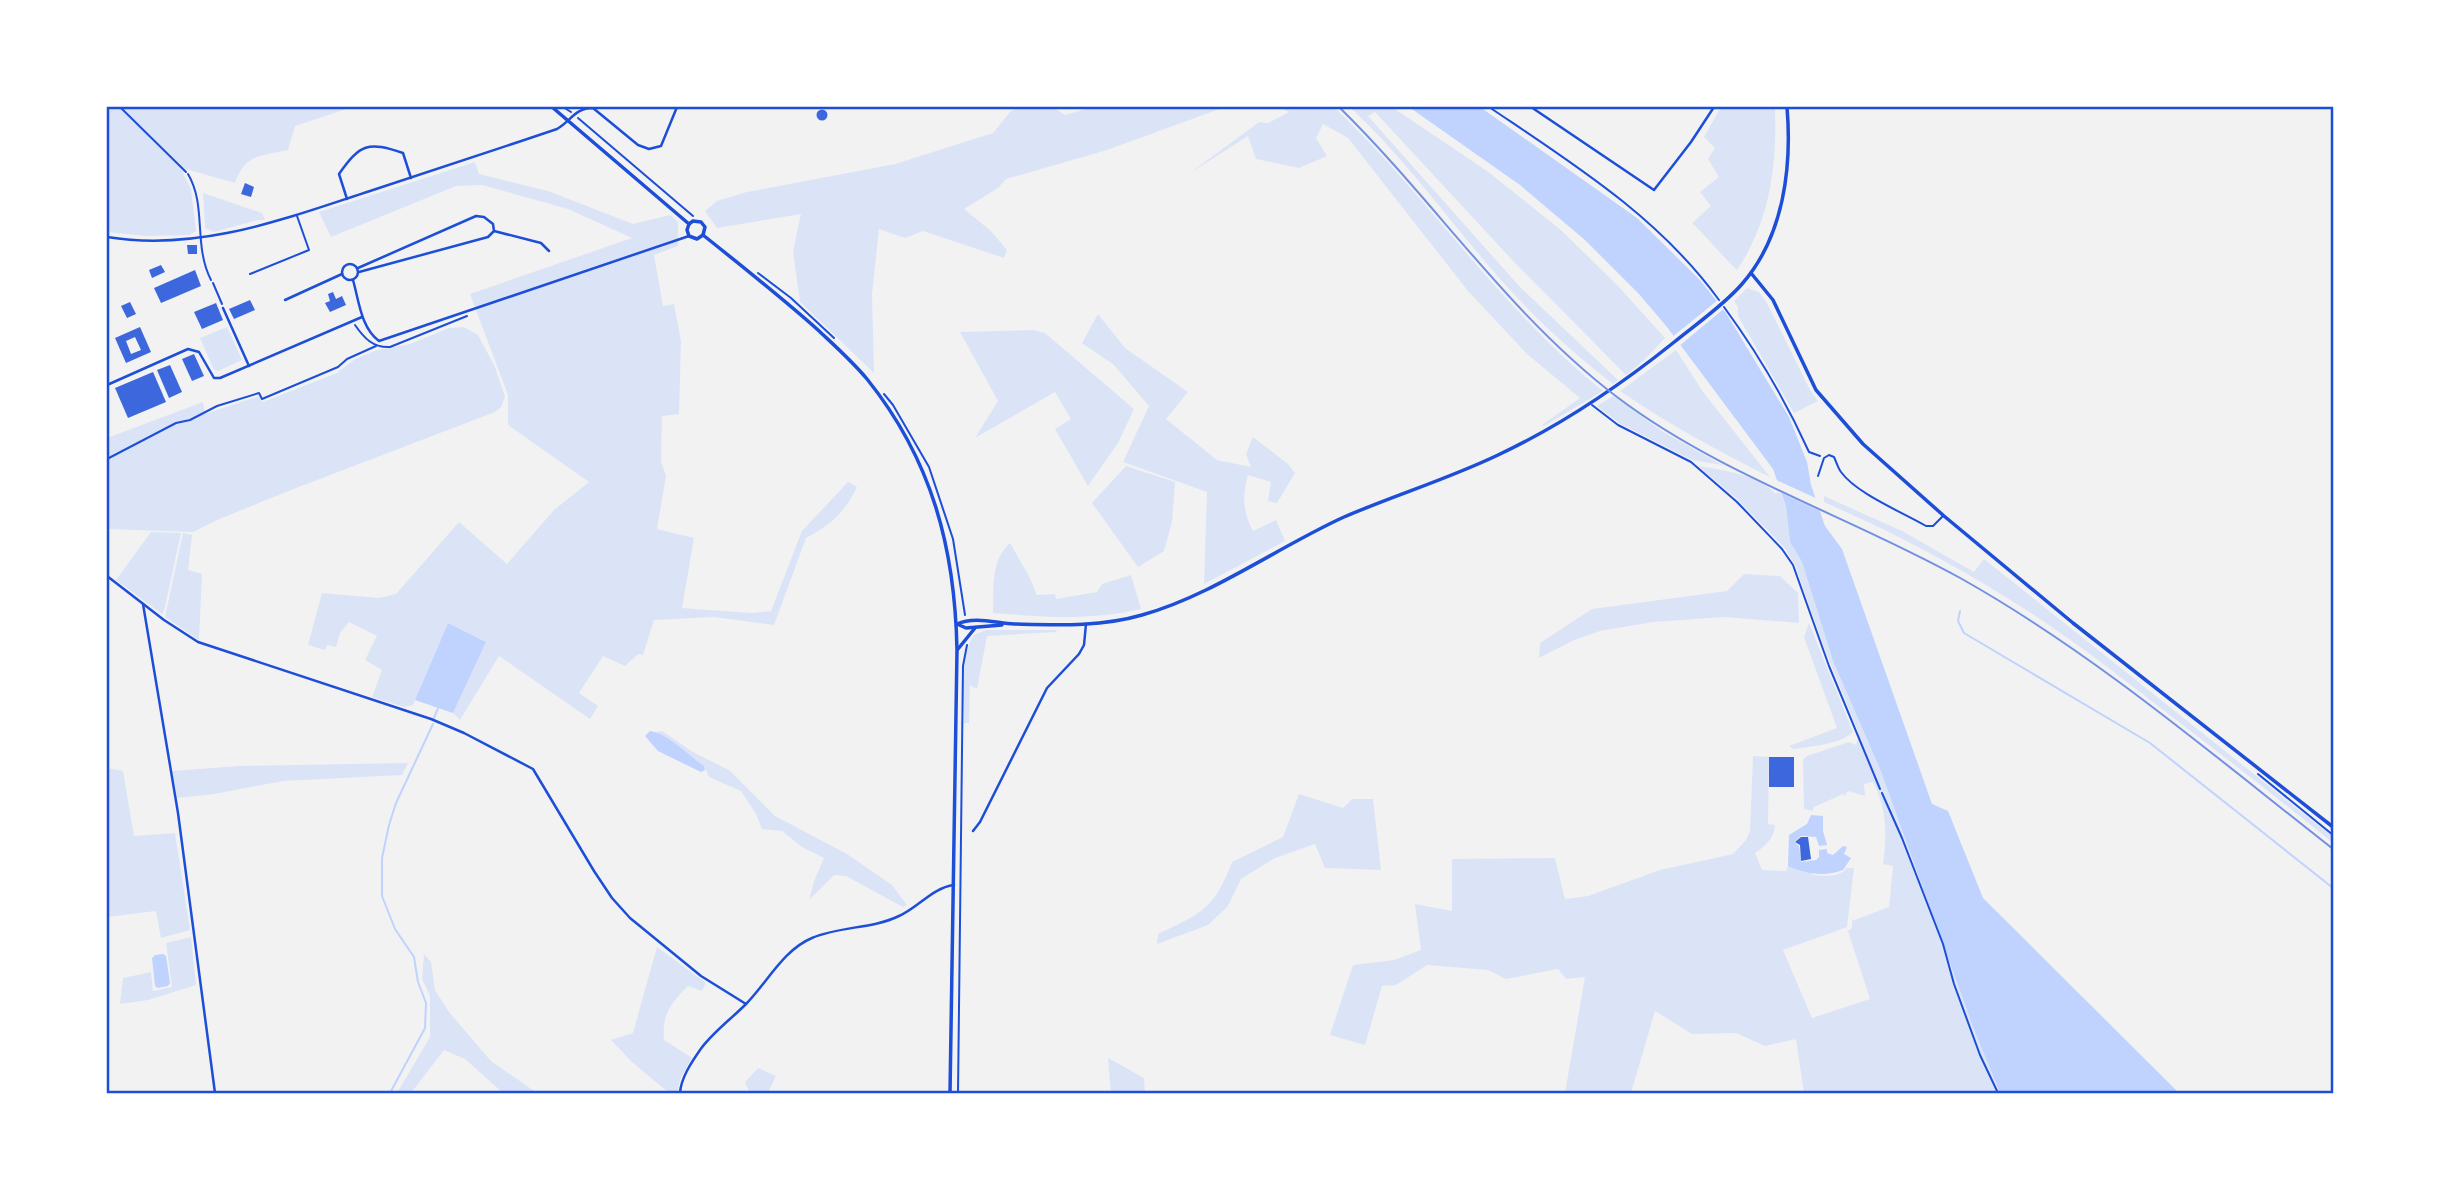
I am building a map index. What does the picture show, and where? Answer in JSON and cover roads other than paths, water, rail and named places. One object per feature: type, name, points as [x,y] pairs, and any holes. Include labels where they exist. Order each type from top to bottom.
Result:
[{"type":"street","points":[[552,107],[689,224]]},
{"type":"street","points":[[107,237],[177,241],[246,230],[557,129],[584,108],[593,108],[638,145],[649,149],[661,146],[677,107]]},
{"type":"street","points":[[1531,107],[1654,190],[1714,107]]},
{"type":"street","points":[[957,624],[966,620],[1011,624],[1086,624],[1142,615],[1179,602],[1343,518],[1496,456],[1592,404],[1624,382],[1725,300],[1751,273],[1769,242],[1781,203],[1788,160],[1787,107]]},
{"type":"street","points":[[347,199],[339,174],[354,153],[378,145],[403,153],[411,178]]},
{"type":"street","points":[[494,231],[489,220],[476,216],[358,270],[353,280],[362,317],[371,335],[379,341],[386,339],[690,236]]},
{"type":"street","points":[[693,221],[701,222],[705,227],[703,235],[696,239],[690,236],[687,230],[689,224],[693,221]]},
{"type":"street","points":[[494,231],[541,243],[549,251]]},
{"type":"street","points":[[358,270],[488,237],[494,231]]},
{"type":"street","points":[[703,235],[793,308],[844,354],[867,379],[925,472],[943,530],[954,585],[957,624],[950,1093]]},
{"type":"street","points":[[285,300],[342,274],[347,264],[353,264],[358,270]]},
{"type":"street","points":[[1751,273],[1773,300],[1816,390],[1863,444],[1944,516],[2073,623],[2333,827]]},
{"type":"street","points":[[342,274],[346,279],[353,280]]},
{"type":"street","points":[[223,308],[249,366]]},
{"type":"street","points":[[107,385],[188,349],[199,352],[214,378],[249,366],[362,317]]},
{"type":"street","points":[[107,576],[142,604],[198,642],[431,719],[533,769],[594,871],[612,898],[630,918],[701,976],[746,1004]]},
{"type":"street","points":[[142,604],[178,813],[215,1093]]},
{"type":"street","points":[[957,624],[966,628],[1011,624]]},
{"type":"street","points":[[973,831],[1047,688],[1084,645],[1086,624]]},
{"type":"street","points":[[957,650],[975,628]]},
{"type":"street","points":[[680,1093],[684,1077],[701,1048],[746,1004],[795,947],[812,938],[876,925],[918,906],[936,891],[954,885]]},
{"type":"lane","points":[[188,174],[197,194],[203,263],[211,280]]},
{"type":"lane","points":[[250,274],[309,250],[297,215]]},
{"type":"lane","points":[[1592,404],[1618,425],[1691,462],[1737,502],[1782,549],[1793,565],[1829,666],[1880,789]]},
{"type":"lane","points":[[1818,476],[1826,455],[1834,457],[1840,471],[1850,480],[1873,497],[1926,526],[1933,526],[1944,516]]},
{"type":"water","points":[[1409,107],[1480,107],[1637,218],[1700,280],[1726,313],[1789,417],[1807,462],[1811,485],[1825,526],[1842,549],[1932,804],[1948,811],[1983,898],[2179,1093],[2000,1093],[1973,1027],[1880,769],[1833,661],[1802,562],[1790,542],[1786,506],[1773,469],[1667,327],[1639,294],[1585,240],[1520,185]]},
{"type":"water","points":[[448,623],[486,642],[453,713],[415,700]]},
{"type":"water","points":[[650,731],[670,740],[704,766],[705,770],[701,772],[658,751],[645,736]]},
{"type":"water","points":[[1811,815],[1823,816],[1827,845],[1819,846],[1816,837],[1801,836],[1794,842],[1799,846],[1801,862],[1816,860],[1819,850],[1827,849],[1827,853],[1833,855],[1843,846],[1847,847],[1844,854],[1851,858],[1843,870],[1815,874],[1788,866],[1789,835],[1807,824]]},
{"type":"water","points":[[163,954],[166,956],[170,983],[158,988],[155,986],[152,958]]},
{"type":"waterway","points":[[1960,611],[1958,621],[1964,633],[2150,743],[2333,888]]},
{"type":"waterway","points":[[434,718],[438,708]]},
{"type":"waterway","points":[[390,1093],[425,1028],[426,1003],[418,982],[414,957],[395,929],[382,896],[382,858],[396,803],[433,724]]},
{"type":"railway","points":[[1339,107],[1408,180],[1507,294],[1578,365],[1617,397],[1698,449],[1786,494],[1919,556],[2011,608],[2152,707],[2333,849]]}]
